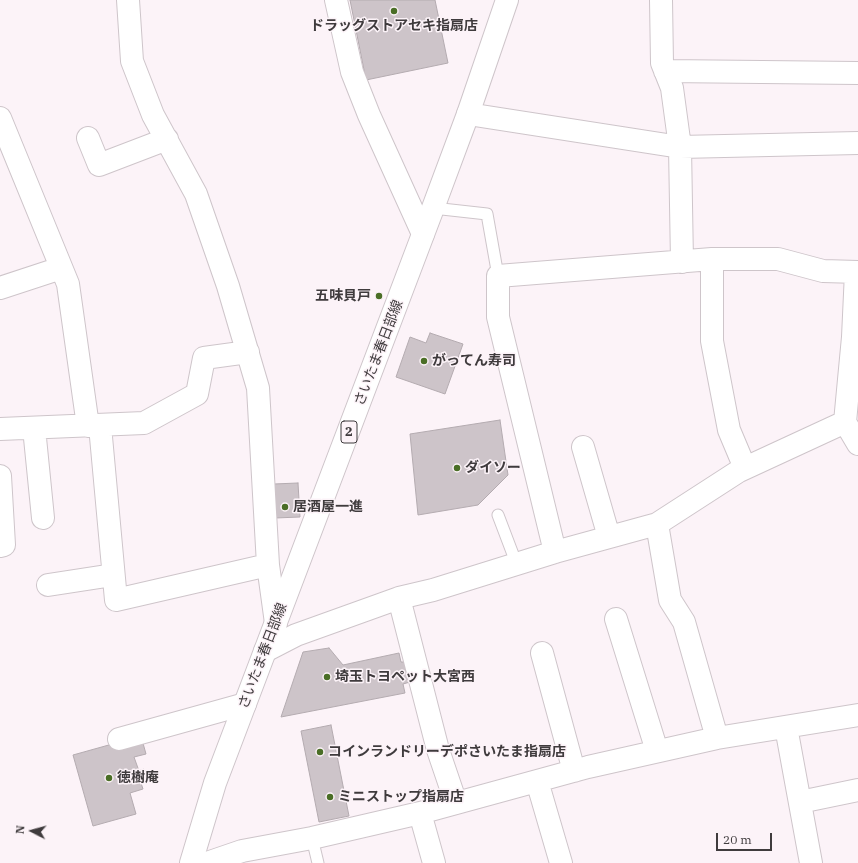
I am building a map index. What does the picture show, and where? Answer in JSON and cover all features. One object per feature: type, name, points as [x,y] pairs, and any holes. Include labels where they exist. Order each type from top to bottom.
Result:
[{"type":"street","points":[[128,0],[132,62],[153,115],[196,194],[228,286],[258,388],[268,565],[276,623]]},
{"type":"street","points":[[336,0],[352,72],[368,115],[423,234]]},
{"type":"street","name":"さいたま春日部線","points":[[191,863],[215,783],[433,208],[468,114],[507,0]]},
{"type":"street","points":[[661,0],[662,63],[672,88],[680,147],[682,262]]},
{"type":"street","points":[[666,72],[858,73]]},
{"type":"street","points":[[468,114],[680,147],[858,143]]},
{"type":"street","points":[[0,118],[68,284],[94,426],[116,600],[268,565]]},
{"type":"street","points":[[88,138],[98,165],[167,140]]},
{"type":"street","points":[[712,259],[712,341],[729,430],[745,468]]},
{"type":"street","points":[[555,552],[498,317],[498,276],[712,259],[778,259],[823,271],[857,272],[856,337],[845,422],[858,444]]},
{"type":"street","points":[[0,288],[61,268]]},
{"type":"street","points":[[0,429],[144,423],[197,394],[204,358],[248,352]]},
{"type":"street","points":[[265,651],[296,635],[399,598],[433,590],[555,552],[657,524],[745,468],[845,422]]},
{"type":"street","points":[[34,428],[42,518]]},
{"type":"street","points":[[583,446],[609,537]]},
{"type":"street","points":[[0,476],[4,545],[0,546]]},
{"type":"street","points":[[657,524],[670,600],[684,622],[717,738]]},
{"type":"street","points":[[48,585],[113,575]]},
{"type":"street","points":[[399,598],[438,750],[456,803]]},
{"type":"street","points":[[616,619],[657,751]]},
{"type":"street","points":[[542,653],[574,771]]},
{"type":"street","points":[[119,739],[245,704]]},
{"type":"street","points":[[207,863],[242,850],[312,838],[420,813],[574,771],[657,751],[717,738],[858,715]]},
{"type":"street","points":[[786,727],[811,863]]},
{"type":"street","points":[[537,781],[561,863]]},
{"type":"street","points":[[800,802],[858,790]]},
{"type":"street","points":[[420,813],[434,863]]},
{"type":"lane","points":[[433,208],[487,214],[498,276]]},
{"type":"lane","points":[[498,515],[517,564]]},
{"type":"lane","points":[[312,838],[318,863]]},
{"type":"building","points":[[350,0],[435,0],[448,63],[366,80]]},
{"type":"building","points":[[430,333],[463,344],[445,394],[396,377],[410,337],[426,343]]},
{"type":"building","points":[[500,420],[508,475],[478,505],[418,515],[410,434]]},
{"type":"building","points":[[298,483],[300,517],[275,518],[274,484]]},
{"type":"building","points":[[329,648],[343,665],[399,653],[401,662],[404,662],[410,682],[403,684],[405,693],[281,717],[303,652]]},
{"type":"building","points":[[331,725],[349,816],[319,822],[301,731]]},
{"type":"building","points":[[141,736],[146,754],[134,757],[139,771],[144,769],[146,778],[140,780],[143,789],[130,793],[136,814],[93,826],[73,755]]},
{"type":"place","name":"ドラッグストアセキ指扇店","points":[[394,11]]},
{"type":"place","name":"五味貝戸","points":[[379,296]]},
{"type":"place","name":"がってん寿司","points":[[424,361]]},
{"type":"place","name":"ダイソー","points":[[457,468]]},
{"type":"place","name":"居酒屋一進","points":[[285,507]]},
{"type":"place","name":"埼玉トヨペット大宮西","points":[[327,677]]},
{"type":"place","name":"コインランドリーデポさいたま指扇店","points":[[320,752]]},
{"type":"place","name":"徳樹庵","points":[[109,778]]},
{"type":"place","name":"ミニストップ指扇店","points":[[330,797]]}]
